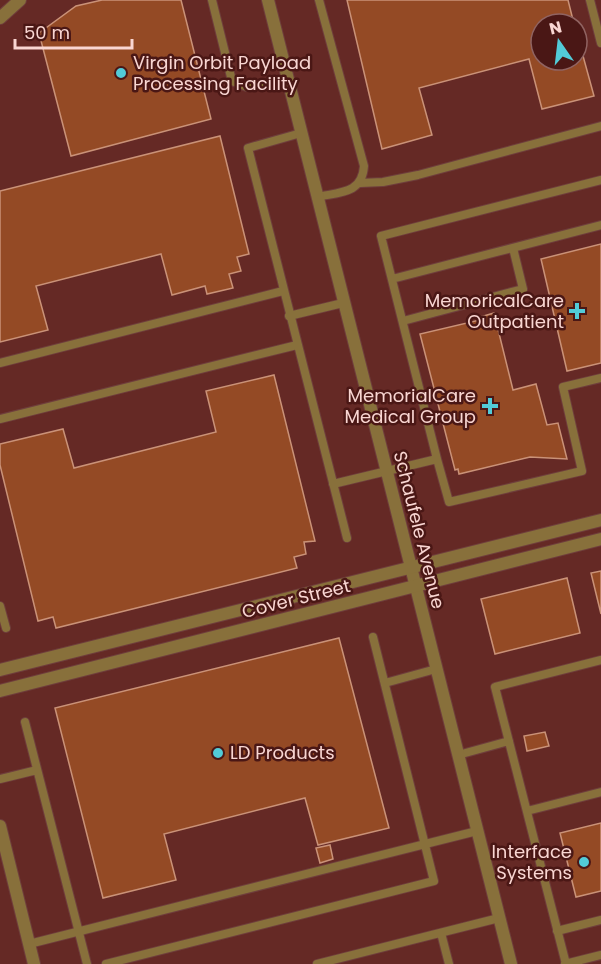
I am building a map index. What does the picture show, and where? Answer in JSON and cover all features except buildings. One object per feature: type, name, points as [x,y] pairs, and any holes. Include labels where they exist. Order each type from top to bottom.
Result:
[{"type":"street","points":[[0,18],[20,0]]},
{"type":"street","name":"Schaufele Avenue","points":[[268,0],[511,964]]},
{"type":"street","name":"Cover Street","points":[[0,670],[601,520]]},
{"type":"street","name":"Cover Street","points":[[0,691],[415,588],[601,539]]},
{"type":"street","points":[[0,826],[34,964]]},
{"type":"lane","points":[[212,0],[232,81],[247,87],[287,80]]},
{"type":"lane","points":[[317,197],[355,188],[360,183],[364,166],[319,0]]},
{"type":"lane","points":[[590,0],[597,14],[601,43]]},
{"type":"lane","points":[[360,183],[383,182],[418,175],[601,126]]},
{"type":"lane","points":[[301,133],[248,148],[347,538]]},
{"type":"lane","points":[[601,180],[381,236],[449,502],[582,471],[562,387],[601,378]]},
{"type":"lane","points":[[392,279],[601,225]]},
{"type":"lane","points":[[403,321],[523,289],[513,248]]},
{"type":"lane","points":[[0,363],[283,291]]},
{"type":"lane","points":[[289,316],[343,303]]},
{"type":"lane","points":[[0,419],[297,345]]},
{"type":"lane","points":[[333,484],[438,459]]},
{"type":"lane","points":[[0,606],[6,628]]},
{"type":"lane","points":[[106,964],[434,881],[373,637]]},
{"type":"lane","points":[[601,660],[495,687],[566,964],[601,955]]},
{"type":"lane","points":[[385,683],[436,669]]},
{"type":"lane","points":[[25,722],[87,964]]},
{"type":"lane","points":[[458,755],[509,741]]},
{"type":"lane","points":[[0,779],[37,770]]},
{"type":"lane","points":[[527,811],[601,792]]},
{"type":"lane","points":[[29,944],[477,831]]},
{"type":"lane","points":[[317,964],[499,918]]},
{"type":"lane","points":[[557,931],[601,920]]},
{"type":"lane","points":[[441,933],[449,964]]},
{"type":"shaded area","points":[[0,0],[601,0],[601,964],[0,964]]},
{"type":"place","name":"Virgin Orbit Payload Processing Facility","points":[[121,73]]},
{"type":"place","name":"MemoricalCare Outpatient","points":[[577,311]]},
{"type":"place","name":"MemorialCare Medical Group","points":[[490,406]]},
{"type":"place","name":"LD Products","points":[[218,753]]},
{"type":"place","name":"Interface Systems","points":[[584,862]]}]
